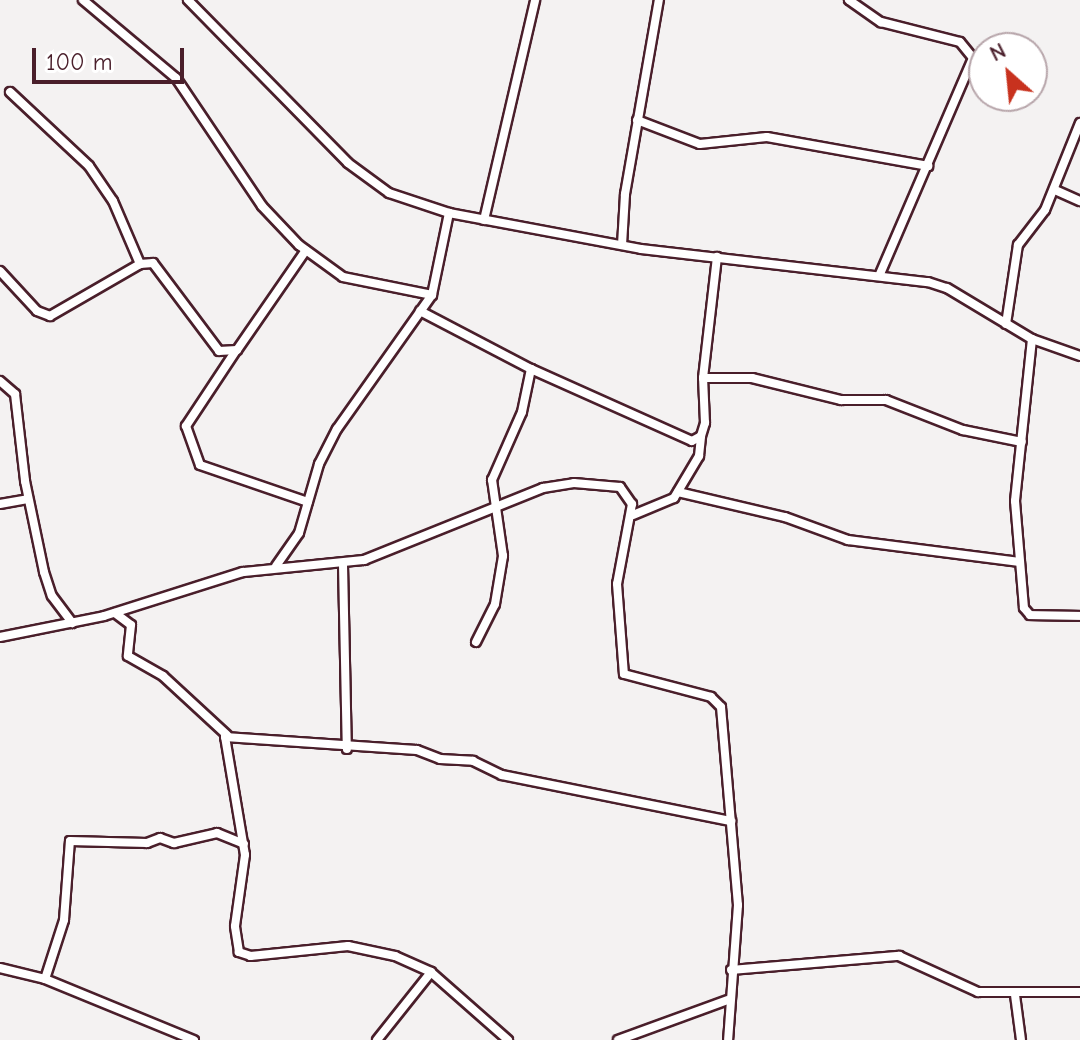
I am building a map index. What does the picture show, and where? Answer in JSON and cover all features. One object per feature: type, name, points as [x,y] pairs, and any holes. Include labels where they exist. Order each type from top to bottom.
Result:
[{"type":"street","points":[[83,0],[176,78],[262,206],[306,250],[343,277],[432,295]]},
{"type":"street","points":[[188,0],[364,178],[389,193],[449,213],[622,245],[879,276],[947,288],[1032,339],[1080,356]]},
{"type":"street","points":[[484,220],[535,0]]},
{"type":"street","points":[[622,245],[637,120],[659,0]]},
{"type":"street","points":[[849,0],[881,22],[960,42],[970,51],[966,83],[879,276]]},
{"type":"street","points":[[10,92],[89,166],[113,201],[140,264]]},
{"type":"street","points":[[637,120],[700,144],[767,137],[928,166]]},
{"type":"street","points":[[1006,324],[1018,245],[1055,190],[1080,123]]},
{"type":"street","points":[[1055,190],[1080,201]]},
{"type":"street","points":[[276,566],[299,533],[337,429],[432,295],[449,213]]},
{"type":"street","points":[[306,250],[186,426],[200,465],[308,502]]},
{"type":"street","points":[[633,515],[664,505],[678,492],[699,456],[703,378],[717,257]]},
{"type":"street","points":[[0,271],[37,311],[50,316],[140,264],[153,263],[219,351],[237,350]]},
{"type":"street","points":[[420,311],[531,369],[690,441],[701,436]]},
{"type":"street","points":[[1032,339],[1015,501],[1027,613],[1080,616]]},
{"type":"street","points":[[476,642],[487,627],[501,582],[497,504],[492,480],[522,412],[531,369]]},
{"type":"street","points":[[703,378],[752,378],[832,399],[886,400],[963,430],[1022,442]]},
{"type":"street","points":[[0,381],[15,394],[28,499],[52,596],[72,623]]},
{"type":"street","points":[[0,637],[114,613],[276,566],[343,565],[497,504],[574,483],[620,487],[628,494],[633,515],[617,584],[624,674],[717,702],[738,905],[728,1000],[728,1040]]},
{"type":"street","points":[[678,492],[785,517],[848,540],[1020,562]]},
{"type":"street","points":[[0,504],[28,499]]},
{"type":"street","points":[[343,565],[347,749]]},
{"type":"street","points":[[114,613],[131,625],[128,656],[163,676],[227,735],[347,749],[417,750],[440,759],[473,761],[502,775],[731,821]]},
{"type":"street","points":[[227,735],[227,765],[244,844],[234,940],[239,952],[251,956],[348,946],[395,956],[431,972],[508,1040]]},
{"type":"street","points":[[45,979],[64,920],[70,841],[147,843],[160,838],[174,843],[217,833],[244,844]]},
{"type":"street","points":[[731,970],[899,956],[969,990],[1015,995],[1080,992]]},
{"type":"street","points":[[0,968],[45,979],[194,1040]]},
{"type":"street","points":[[377,1040],[431,972]]},
{"type":"street","points":[[1015,995],[1021,1040]]},
{"type":"street","points":[[618,1040],[728,1000]]}]
